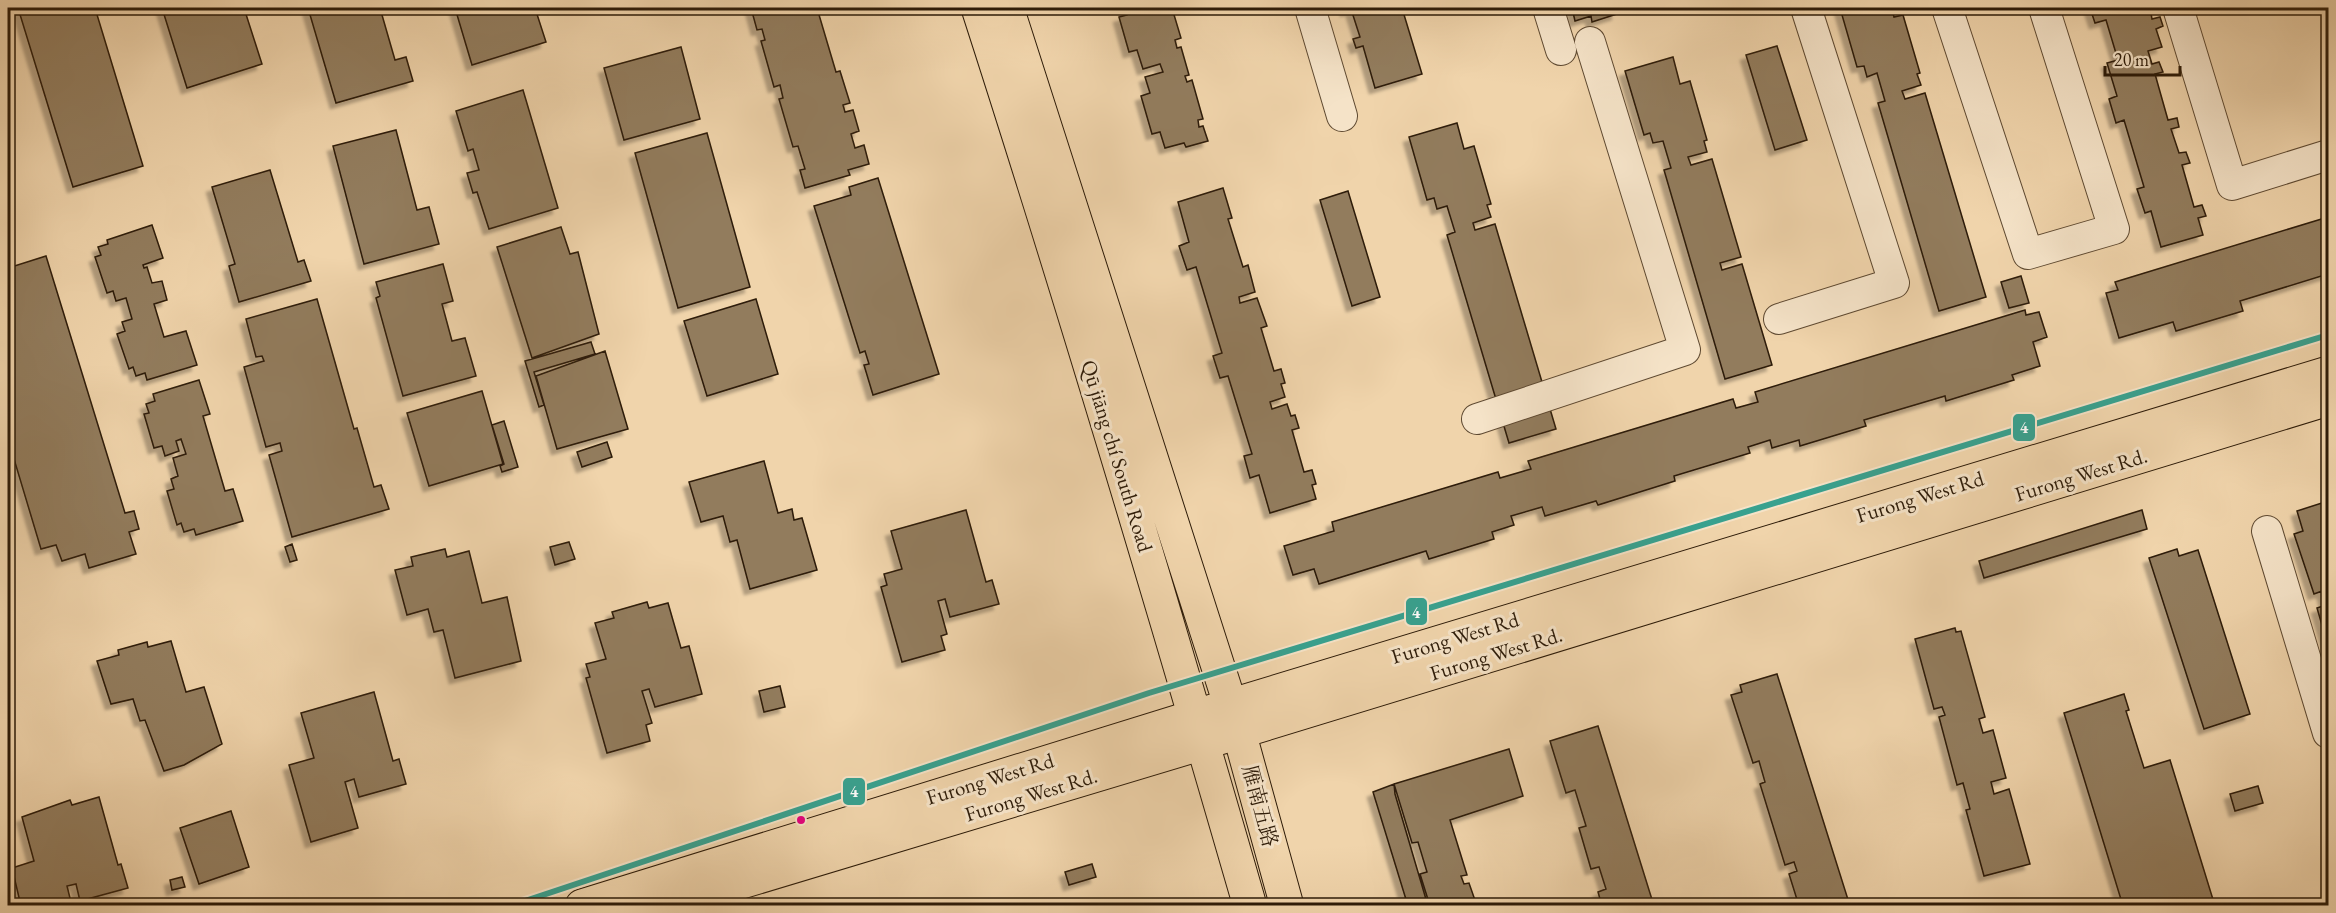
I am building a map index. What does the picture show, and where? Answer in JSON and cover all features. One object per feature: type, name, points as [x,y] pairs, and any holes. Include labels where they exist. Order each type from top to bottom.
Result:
[{"type":"main road","name":"Qū jiāng chí South Road","points":[[978,8],[1041,205],[1200,730],[1250,906]]},
{"type":"main road","name":"Qū jiāng chí South Road","points":[[1007,8],[1235,719]]},
{"type":"main road","name":"Furong West Rd","points":[[582,906],[1200,730],[2328,373]]},
{"type":"main road","name":"Furong West Rd.","points":[[1235,719],[2328,399]]},
{"type":"main road","name":"雁南五路","points":[[1235,719],[1287,906]]},
{"type":"main road","name":"Furong West Rd.","points":[[662,906],[1200,730]]},
{"type":"street","points":[[1310,8],[1342,116]]},
{"type":"street","points":[[1548,8],[1561,50]]},
{"type":"street","points":[[1779,319],[1894,283],[1806,8]]},
{"type":"street","points":[[1947,8],[2028,254],[2114,229],[2044,8]]},
{"type":"street","points":[[2178,8],[2232,185],[2328,155]]},
{"type":"street","points":[[1477,420],[1685,350],[1590,42]]},
{"type":"street","points":[[2267,531],[2328,733]]},
{"type":"building","points":[[18,8],[95,8],[143,166],[73,187]]},
{"type":"building","points":[[162,8],[244,8],[262,64],[187,88]]},
{"type":"building","points":[[308,8],[380,8],[395,60],[406,57],[413,81],[336,103]]},
{"type":"building","points":[[455,8],[535,8],[546,42],[472,65]]},
{"type":"building","points":[[751,8],[817,8],[836,72],[840,71],[850,103],[843,105],[845,112],[853,110],[859,131],[851,134],[855,148],[864,145],[869,164],[848,170],[850,175],[805,188],[800,170],[805,169],[798,146],[793,147],[779,99],[783,98],[780,85],[774,87],[761,41],[765,40],[762,29],[757,30]]},
{"type":"building","points":[[1125,8],[1172,8],[1181,38],[1175,40],[1177,48],[1181,47],[1189,75],[1185,76],[1187,82],[1192,80],[1203,119],[1198,120],[1199,127],[1203,126],[1208,141],[1186,147],[1184,143],[1165,148],[1160,132],[1152,134],[1141,96],[1150,93],[1145,77],[1163,72],[1160,64],[1143,69],[1137,50],[1129,52],[1119,17],[1127,15]]},
{"type":"building","points":[[1346,8],[1402,8],[1422,74],[1375,88],[1363,46],[1356,48],[1353,39],[1360,37],[1351,9],[1346,11]]},
{"type":"building","points":[[1572,8],[1616,8],[1617,14],[1592,22],[1591,16],[1575,21]]},
{"type":"building","points":[[1840,8],[1892,8],[1894,17],[1903,15],[1920,73],[1917,74],[1921,85],[1902,91],[1905,99],[1925,93],[1986,297],[1939,311],[1878,103],[1885,101],[1877,73],[1867,77],[1864,66],[1857,67]]},
{"type":"building","points":[[2090,8],[2150,8],[2152,19],[2160,17],[2163,26],[2156,29],[2162,47],[2148,51],[2152,64],[2159,62],[2163,72],[2155,74],[2168,120],[2177,118],[2179,127],[2171,129],[2179,153],[2186,152],[2190,163],[2182,165],[2194,207],[2202,205],[2206,216],[2198,218],[2203,235],[2161,247],[2151,211],[2145,213],[2137,189],[2144,187],[2124,120],[2116,123],[2109,99],[2117,96],[2107,63],[2118,60],[2106,20],[2095,23]]},
{"type":"building","points":[[1777,46],[1807,140],[1775,150],[1746,55]]},
{"type":"building","points":[[681,47],[700,119],[624,140],[604,68]]},
{"type":"building","points":[[1673,57],[1680,84],[1690,81],[1707,140],[1704,141],[1707,152],[1688,157],[1691,165],[1712,159],[1741,257],[1720,263],[1722,270],[1742,264],[1772,365],[1725,379],[1664,170],[1671,168],[1663,141],[1653,143],[1650,133],[1644,135],[1625,71]]},
{"type":"building","points":[[523,90],[558,208],[489,229],[477,192],[473,193],[467,173],[479,170],[473,149],[468,151],[456,111]]},
{"type":"building","points":[[1457,123],[1464,149],[1474,146],[1491,204],[1487,205],[1491,217],[1473,223],[1475,230],[1495,224],[1556,429],[1509,443],[1447,235],[1455,232],[1447,206],[1437,209],[1434,198],[1427,200],[1409,137]]},
{"type":"building","points":[[396,130],[417,210],[429,207],[439,244],[364,264],[333,146]]},
{"type":"building","points":[[707,133],[750,287],[678,308],[635,153]]},
{"type":"building","points":[[270,170],[298,262],[304,260],[311,281],[239,302],[229,266],[235,264],[212,187]]},
{"type":"building","points":[[878,178],[939,374],[873,395],[864,365],[869,364],[865,351],[860,353],[814,206],[851,195],[849,187]]},
{"type":"building","points":[[1223,188],[1232,218],[1228,219],[1243,267],[1248,265],[1255,292],[1239,297],[1240,303],[1257,298],[1267,326],[1261,328],[1274,371],[1281,369],[1285,383],[1281,384],[1285,397],[1270,402],[1272,409],[1287,404],[1291,416],[1295,415],[1299,428],[1292,430],[1304,472],[1312,470],[1316,484],[1312,485],[1316,499],[1270,513],[1259,475],[1250,478],[1244,456],[1252,454],[1228,376],[1220,378],[1213,356],[1222,353],[1196,267],[1187,270],[1179,246],[1189,242],[1178,202]]},
{"type":"building","points":[[1348,191],[1380,297],[1352,306],[1320,200]]},
{"type":"building","points":[[2328,217],[2328,274],[2240,301],[2243,311],[2176,331],[2173,322],[2119,338],[2106,293],[2118,290],[2115,282]]},
{"type":"building","points":[[152,225],[163,258],[143,265],[144,268],[147,267],[152,283],[162,281],[167,300],[154,304],[164,337],[186,331],[197,365],[147,380],[145,373],[136,376],[133,367],[129,369],[117,334],[125,331],[122,322],[132,319],[126,298],[116,301],[113,291],[107,293],[95,257],[101,255],[98,247],[108,244],[107,240]]},
{"type":"building","points":[[561,227],[570,254],[578,252],[599,334],[532,358],[497,247]]},
{"type":"building","points":[[46,256],[125,513],[134,511],[139,529],[129,532],[136,554],[89,568],[85,554],[62,561],[56,545],[41,549],[8,439],[8,268]]},
{"type":"building","points":[[443,264],[453,301],[442,304],[452,341],[465,338],[476,376],[403,396],[376,298],[380,296],[376,282]]},
{"type":"building","points":[[2021,276],[2029,303],[2009,308],[2001,282]]},
{"type":"building","points":[[317,299],[354,429],[357,428],[374,487],[381,485],[389,509],[292,537],[269,455],[282,451],[280,443],[266,447],[244,367],[264,361],[262,356],[256,357],[246,319]]},
{"type":"building","points":[[756,299],[778,374],[707,396],[684,321]]},
{"type":"building","points":[[2025,310],[2026,315],[2039,312],[2047,337],[2033,342],[2040,366],[2012,375],[2014,380],[1946,401],[1945,396],[1864,420],[1866,426],[1800,446],[1799,440],[1772,448],[1770,440],[1748,447],[1750,453],[1674,476],[1675,481],[1598,505],[1596,501],[1545,516],[1542,507],[1511,516],[1514,525],[1492,532],[1494,539],[1429,559],[1426,551],[1319,584],[1314,569],[1293,575],[1284,546],[1334,531],[1332,522],[1498,472],[1500,478],[1531,469],[1528,461],[1733,399],[1736,408],[1758,402],[1755,392]]},
{"type":"building","points":[[591,342],[595,354],[534,372],[544,405],[539,407],[525,361]]},
{"type":"building","points":[[605,351],[628,429],[557,449],[536,376]]},
{"type":"building","points":[[199,380],[210,414],[203,416],[225,491],[233,489],[243,521],[196,535],[194,529],[184,532],[181,523],[177,525],[167,491],[174,489],[171,479],[178,476],[173,458],[186,454],[181,439],[176,441],[179,451],[165,456],[162,446],[154,448],[144,414],[149,413],[146,404],[155,401],[153,394]]},
{"type":"building","points":[[482,391],[503,464],[429,486],[407,413]]},
{"type":"building","points":[[504,421],[518,467],[502,472],[500,466],[504,464],[492,425]]},
{"type":"building","points":[[607,442],[612,457],[582,467],[577,452]]},
{"type":"building","points":[[764,461],[778,513],[792,509],[794,520],[802,518],[817,570],[750,589],[737,540],[730,542],[723,516],[701,522],[689,482]]},
{"type":"building","points":[[2328,501],[2328,646],[2317,608],[2326,605],[2322,591],[2314,594],[2294,534],[2303,531],[2297,511]]},
{"type":"building","points":[[966,510],[986,582],[992,580],[999,604],[950,617],[945,599],[938,601],[947,634],[941,636],[945,650],[902,662],[881,587],[887,585],[884,574],[902,569],[891,531]]},
{"type":"building","points":[[2142,510],[2147,529],[1984,578],[1979,561]]},
{"type":"building","points":[[569,542],[575,559],[555,565],[550,547]]},
{"type":"building","points":[[292,544],[297,560],[290,562],[285,547]]},
{"type":"building","points":[[445,549],[447,557],[469,551],[482,603],[507,597],[521,661],[455,678],[443,630],[434,632],[428,609],[407,615],[395,570],[413,566],[411,557]]},
{"type":"building","points":[[2177,549],[2179,556],[2198,550],[2250,714],[2204,729],[2149,558]]},
{"type":"building","points":[[647,602],[649,608],[668,603],[681,648],[689,646],[702,694],[655,707],[649,689],[642,691],[652,723],[646,725],[650,741],[607,753],[586,678],[590,677],[586,664],[606,659],[595,623],[614,618],[612,612]]},
{"type":"building","points":[[1955,628],[1956,632],[1961,631],[1985,717],[1979,719],[1983,733],[1993,730],[2006,778],[1991,782],[1994,794],[2009,789],[2030,864],[1984,876],[1966,810],[1970,809],[1963,783],[1957,785],[1939,717],[1945,715],[1942,707],[1934,709],[1915,639]]},
{"type":"building","points":[[171,641],[186,692],[204,687],[222,744],[184,765],[164,771],[145,720],[140,721],[133,699],[111,704],[97,661],[119,655],[118,650],[147,642],[148,647]]},
{"type":"building","points":[[1777,674],[1850,906],[1799,906],[1789,874],[1797,871],[1794,862],[1785,865],[1760,784],[1765,782],[1759,761],[1753,763],[1731,695],[1742,692],[1740,685]]},
{"type":"building","points":[[780,686],[785,707],[764,712],[759,691]]},
{"type":"building","points":[[374,692],[393,761],[399,759],[406,784],[359,797],[354,779],[345,782],[358,828],[311,842],[289,765],[314,758],[301,713]]},
{"type":"building","points":[[2124,694],[2129,710],[2126,711],[2144,768],[2170,760],[2215,906],[2123,906],[2064,713]]},
{"type":"building","points":[[1598,726],[1654,906],[1602,906],[1598,892],[1606,889],[1599,867],[1591,869],[1579,828],[1586,826],[1575,790],[1566,793],[1550,741]]},
{"type":"building","points":[[1509,749],[1523,796],[1450,820],[1467,875],[1461,876],[1464,884],[1469,883],[1477,906],[1430,906],[1420,874],[1427,872],[1418,842],[1412,843],[1394,784]]},
{"type":"building","points":[[1394,784],[1428,906],[1408,906],[1373,792]]},
{"type":"building","points":[[2258,786],[2263,803],[2235,811],[2230,794]]},
{"type":"building","points":[[99,797],[118,865],[121,864],[128,888],[80,901],[76,884],[67,886],[72,906],[21,906],[12,868],[34,861],[22,817],[70,800],[72,805]]},
{"type":"building","points":[[231,811],[249,867],[199,884],[180,828]]},
{"type":"building","points":[[1092,864],[1096,877],[1069,885],[1065,872]]},
{"type":"building","points":[[182,877],[185,887],[172,890],[170,880]]},
{"type":"transit line","name":"4","points":[[510,906],[1149,693],[2328,335]]}]
